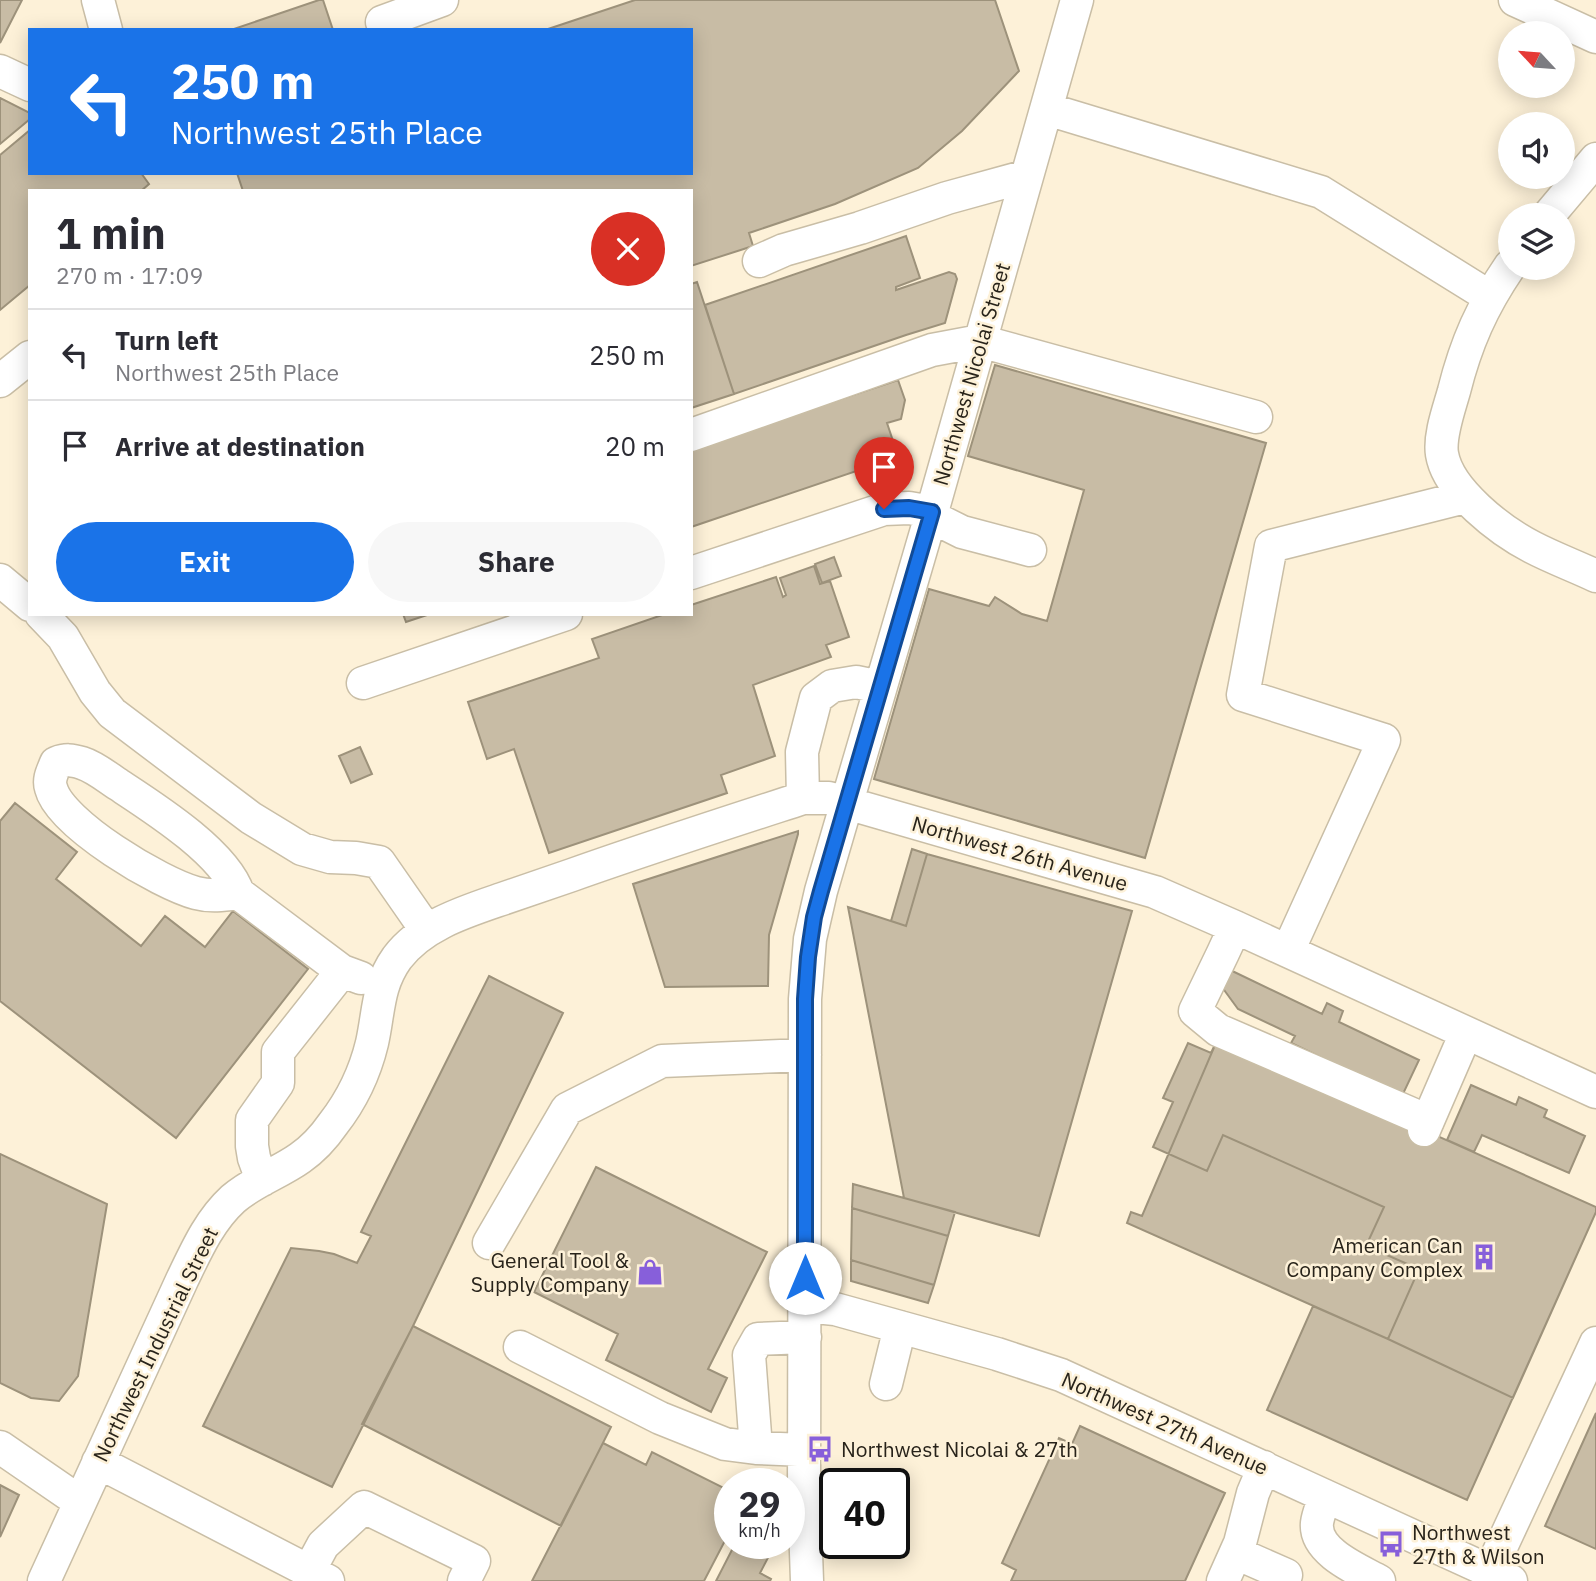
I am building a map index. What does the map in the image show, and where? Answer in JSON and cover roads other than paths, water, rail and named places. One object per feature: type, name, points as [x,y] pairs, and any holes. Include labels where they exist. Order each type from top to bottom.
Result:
[{"type":"street","points":[[98,0],[105,28]]},
{"type":"street","points":[[382,22],[442,0]]},
{"type":"street","name":"Northwest Nicolai Street","points":[[807,1581],[804,1450],[805,999],[810,939],[846,803],[1077,0]]},
{"type":"street","points":[[1515,0],[1596,37]]},
{"type":"street","points":[[0,71],[28,84]]},
{"type":"street","points":[[1047,109],[1321,192],[1490,297]]},
{"type":"street","points":[[1559,203],[1596,159]]},
{"type":"street","points":[[759,261],[784,250],[860,228],[947,198],[1027,176]]},
{"type":"street","points":[[1501,280],[1476,323],[1461,362],[1441,451],[1446,468],[1465,497],[1492,521],[1531,547],[1596,576]]},
{"type":"street","points":[[693,434],[932,350],[980,341],[1256,417]]},
{"type":"street","points":[[0,382],[28,359]]},
{"type":"street","points":[[1288,951],[1384,740],[1243,695],[1271,546],[1465,497]]},
{"type":"street","points":[[693,572],[884,509],[909,508],[931,514],[962,532],[1030,550]]},
{"type":"street","points":[[0,580],[28,603]]},
{"type":"street","points":[[43,616],[63,637],[95,692],[112,713],[251,818],[302,849],[330,857],[379,862],[428,931]]},
{"type":"street","points":[[362,682],[560,616]]},
{"type":"street","points":[[803,798],[802,752],[816,698],[832,686],[856,682],[880,687]]},
{"type":"street","points":[[239,893],[215,896],[195,893],[166,882],[92,835],[74,821],[51,789],[50,778],[56,763],[68,759],[85,764],[151,807],[214,857],[231,876],[239,893],[342,971],[383,985]]},
{"type":"street","name":"Northwest 26th Avenue","points":[[428,931],[463,913],[607,863],[803,798],[829,797],[1155,892],[1596,1092]]},
{"type":"street","points":[[1234,927],[1195,1011],[1218,1030],[1426,1126],[1466,1032]]},
{"type":"street","name":"Northwest Industrial Street","points":[[44,1581],[204,1236],[232,1200],[300,1158],[319,1142],[335,1122],[351,1098],[364,1068],[372,1043],[383,985],[389,970],[405,948],[428,931]]},
{"type":"street","points":[[262,1180],[252,1146],[252,1120],[278,1083],[278,1052],[342,971]]},
{"type":"street","points":[[489,1242],[567,1109],[662,1061],[806,1055]]},
{"type":"street","name":"Northwest 27th Avenue","points":[[756,1448],[749,1355],[758,1339],[835,1309],[997,1354],[1061,1375],[1500,1576]]},
{"type":"street","points":[[886,1384],[900,1327]]},
{"type":"street","points":[[1500,1576],[1596,1343]]},
{"type":"street","points":[[520,1346],[660,1418],[725,1444],[804,1450]]},
{"type":"street","points":[[0,1447],[80,1502]]},
{"type":"street","points":[[98,1462],[305,1574],[323,1545],[364,1507],[474,1562],[464,1581]]},
{"type":"street","points":[[1223,1581],[1236,1553],[1253,1493],[1264,1467]]},
{"type":"street","points":[[1325,1496],[1317,1521],[1322,1541],[1346,1563],[1380,1581]]},
{"type":"street","points":[[1236,1553],[1290,1579]]},
{"type":"place","name":"American Can Company Complex","points":[[1484,1257]]},
{"type":"place","name":"General Tool & Supply Company","points":[[650,1272]]},
{"type":"place","name":"Northwest Nicolai & 27th","points":[[820,1449]]},
{"type":"place","name":"Northwest 27th & Wilson","points":[[1391,1544]]}]
